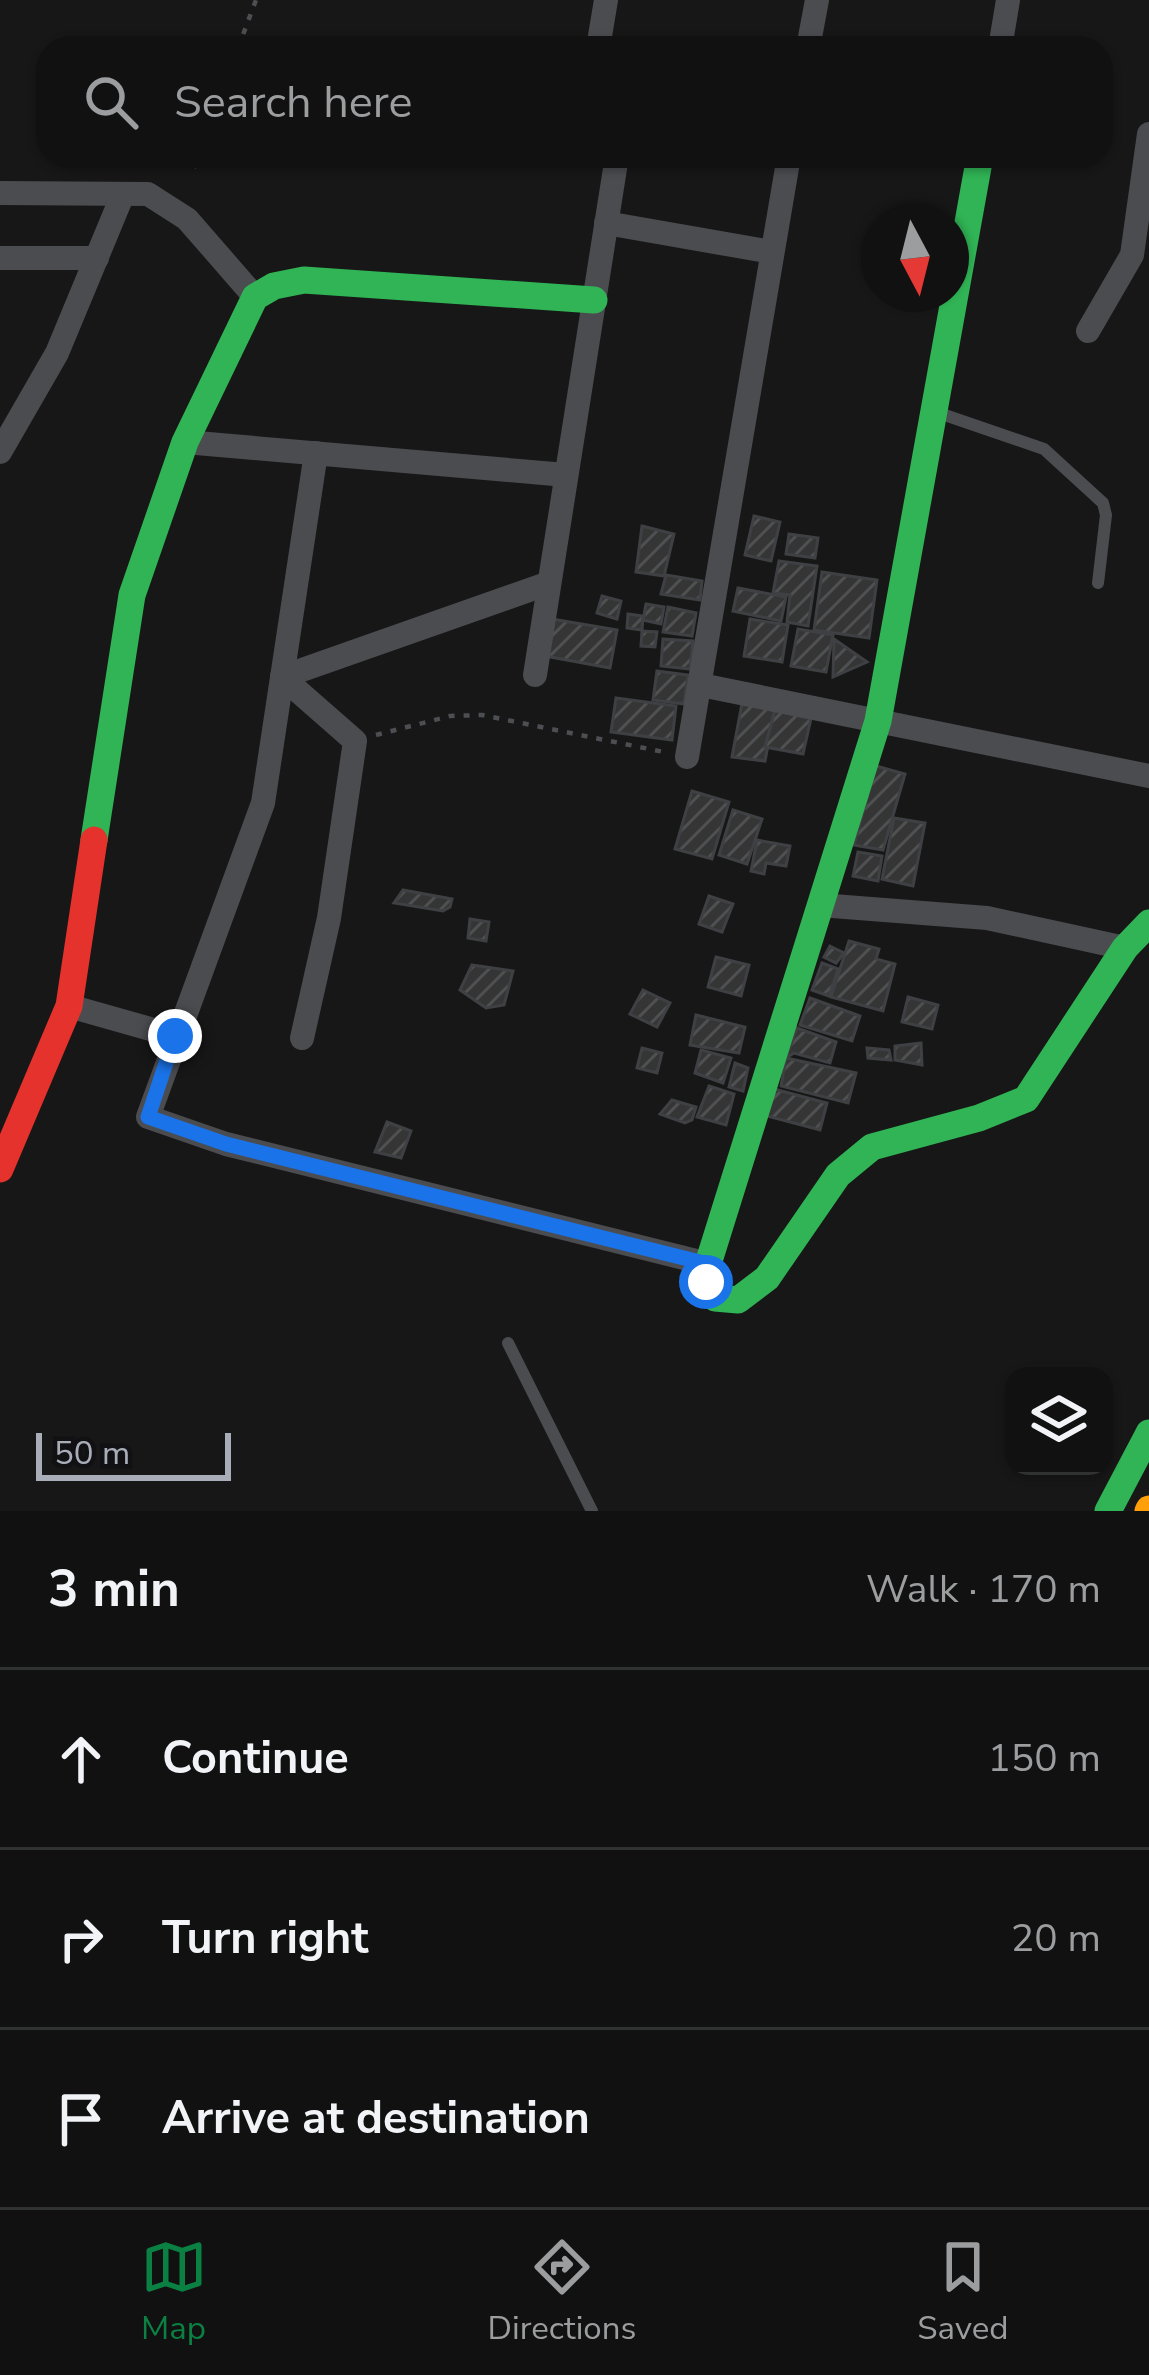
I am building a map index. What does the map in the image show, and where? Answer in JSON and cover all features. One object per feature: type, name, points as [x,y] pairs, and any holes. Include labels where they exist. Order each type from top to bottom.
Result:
[{"type":"main road","points":[[978,168],[878,721],[708,1264],[706,1282],[715,1298],[738,1300],[767,1278],[838,1175],[872,1147],[980,1118],[1026,1099],[1125,948],[1149,923]]},
{"type":"main road","points":[[0,1169],[69,1006],[132,595],[185,442],[255,297],[274,286],[304,280],[594,300]]},
{"type":"main road","points":[[1108,1511],[1149,1433]]},
{"type":"street","points":[[600,36],[605,0]]},
{"type":"street","points":[[810,36],[817,0]]},
{"type":"street","points":[[1002,36],[1008,0]]},
{"type":"street","points":[[1088,331],[1132,255],[1149,134]]},
{"type":"street","points":[[535,675],[614,168]]},
{"type":"street","points":[[688,757],[787,168]]},
{"type":"street","points":[[0,193],[148,194],[187,219],[255,297]]},
{"type":"street","points":[[0,452],[57,353],[123,194]]},
{"type":"street","points":[[606,223],[772,252]]},
{"type":"street","points":[[0,258],[97,258]]},
{"type":"street","points":[[185,442],[566,475]]},
{"type":"street","points":[[316,453],[263,803],[148,1117],[226,1144],[708,1264]]},
{"type":"street","points":[[282,677],[549,584]]},
{"type":"street","points":[[282,677],[355,741],[328,918],[302,1038]]},
{"type":"street","points":[[701,685],[1149,776]]},
{"type":"street","points":[[820,905],[987,918],[1125,948]]},
{"type":"street","points":[[69,1006],[175,1036]]},
{"type":"lane","points":[[933,412],[1044,449],[1103,503],[1106,515],[1098,583]]},
{"type":"lane","points":[[508,1343],[592,1511]]},
{"type":"path","points":[[242,36],[256,0]]},
{"type":"path","points":[[355,741],[450,716],[482,715],[688,757]]},
{"type":"building","points":[[754,516],[780,522],[771,561],[745,555]]},
{"type":"building","points":[[642,526],[674,534],[664,576],[636,572]]},
{"type":"building","points":[[789,534],[818,538],[815,558],[786,554]]},
{"type":"building","points":[[779,561],[817,566],[808,626],[787,622],[790,595],[773,593]]},
{"type":"building","points":[[822,572],[877,580],[869,638],[814,630]]},
{"type":"building","points":[[666,575],[702,581],[700,600],[661,594]]},
{"type":"building","points":[[738,588],[786,597],[781,621],[733,611]]},
{"type":"building","points":[[602,596],[621,601],[617,619],[597,613]]},
{"type":"building","points":[[646,604],[664,607],[661,624],[643,620]]},
{"type":"building","points":[[668,607],[696,613],[692,636],[663,632]]},
{"type":"building","points":[[628,614],[643,616],[642,630],[627,628]]},
{"type":"building","points":[[552,619],[617,630],[610,668],[545,656]]},
{"type":"building","points":[[750,619],[788,625],[782,662],[744,656]]},
{"type":"building","points":[[798,629],[833,635],[826,672],[791,666]]},
{"type":"building","points":[[642,631],[657,632],[655,647],[641,646]]},
{"type":"building","points":[[663,639],[693,641],[690,669],[661,666]]},
{"type":"building","points":[[834,639],[867,662],[833,677]]},
{"type":"building","points":[[657,671],[688,675],[684,704],[653,700]]},
{"type":"building","points":[[616,698],[676,706],[672,740],[611,732]]},
{"type":"building","points":[[743,698],[776,704],[765,761],[732,757]]},
{"type":"building","points":[[776,706],[812,714],[803,754],[765,747]]},
{"type":"building","points":[[876,766],[905,774],[883,850],[854,845]]},
{"type":"building","points":[[692,791],[729,802],[712,859],[675,849]]},
{"type":"building","points":[[733,810],[762,819],[747,864],[719,855]]},
{"type":"building","points":[[894,818],[925,823],[913,886],[882,879]]},
{"type":"building","points":[[757,840],[790,846],[786,866],[766,863],[764,874],[751,871]]},
{"type":"building","points":[[858,852],[882,856],[878,881],[853,876]]},
{"type":"building","points":[[403,890],[452,899],[450,907],[443,911],[394,903]]},
{"type":"building","points":[[709,896],[733,904],[722,932],[699,924]]},
{"type":"building","points":[[470,919],[489,922],[486,941],[468,938]]},
{"type":"building","points":[[849,941],[879,949],[876,959],[895,964],[883,1011],[831,997]]},
{"type":"building","points":[[830,946],[844,953],[836,963],[824,957]]},
{"type":"building","points":[[716,957],[749,965],[741,996],[708,987]]},
{"type":"building","points":[[822,963],[838,969],[829,996],[812,990]]},
{"type":"building","points":[[472,965],[513,971],[504,1005],[486,1008],[460,990]]},
{"type":"building","points":[[643,990],[670,1003],[657,1027],[630,1014]]},
{"type":"building","points":[[908,997],[938,1005],[932,1029],[902,1022]]},
{"type":"building","points":[[810,998],[860,1016],[852,1041],[800,1025]]},
{"type":"building","points":[[696,1015],[745,1027],[739,1053],[690,1045]]},
{"type":"building","points":[[797,1028],[836,1042],[830,1063],[794,1053],[786,1058]]},
{"type":"building","points":[[921,1043],[922,1065],[895,1060],[895,1046]]},
{"type":"building","points":[[642,1048],[662,1053],[657,1073],[637,1068]]},
{"type":"building","points":[[867,1048],[889,1050],[891,1060],[868,1058]]},
{"type":"building","points":[[701,1050],[731,1058],[723,1083],[695,1073]]},
{"type":"building","points":[[786,1058],[856,1073],[848,1103],[781,1086]]},
{"type":"building","points":[[735,1063],[748,1068],[743,1091],[729,1087]]},
{"type":"building","points":[[709,1086],[734,1094],[726,1125],[697,1117]]},
{"type":"building","points":[[774,1089],[827,1103],[820,1130],[767,1116]]},
{"type":"building","points":[[672,1100],[696,1107],[692,1120],[685,1123],[660,1114]]},
{"type":"building","points":[[387,1122],[411,1131],[401,1158],[375,1152]]},
{"type":"traffic: fast","points":[[978,168],[878,721],[708,1264],[706,1282],[715,1298],[738,1300],[767,1278],[838,1175],[872,1147],[979,1118],[1026,1099],[1125,948],[1149,923]]},
{"type":"traffic: fast","points":[[94,840],[132,595],[185,442],[255,297],[274,286],[304,280],[594,300]]},
{"type":"traffic: fast","points":[[1108,1511],[1149,1433]]},
{"type":"traffic: jam","points":[[0,1169],[69,1006],[94,840]]},
{"type":"route","points":[[175,1036],[148,1117],[226,1144],[708,1264],[706,1282]]}]
